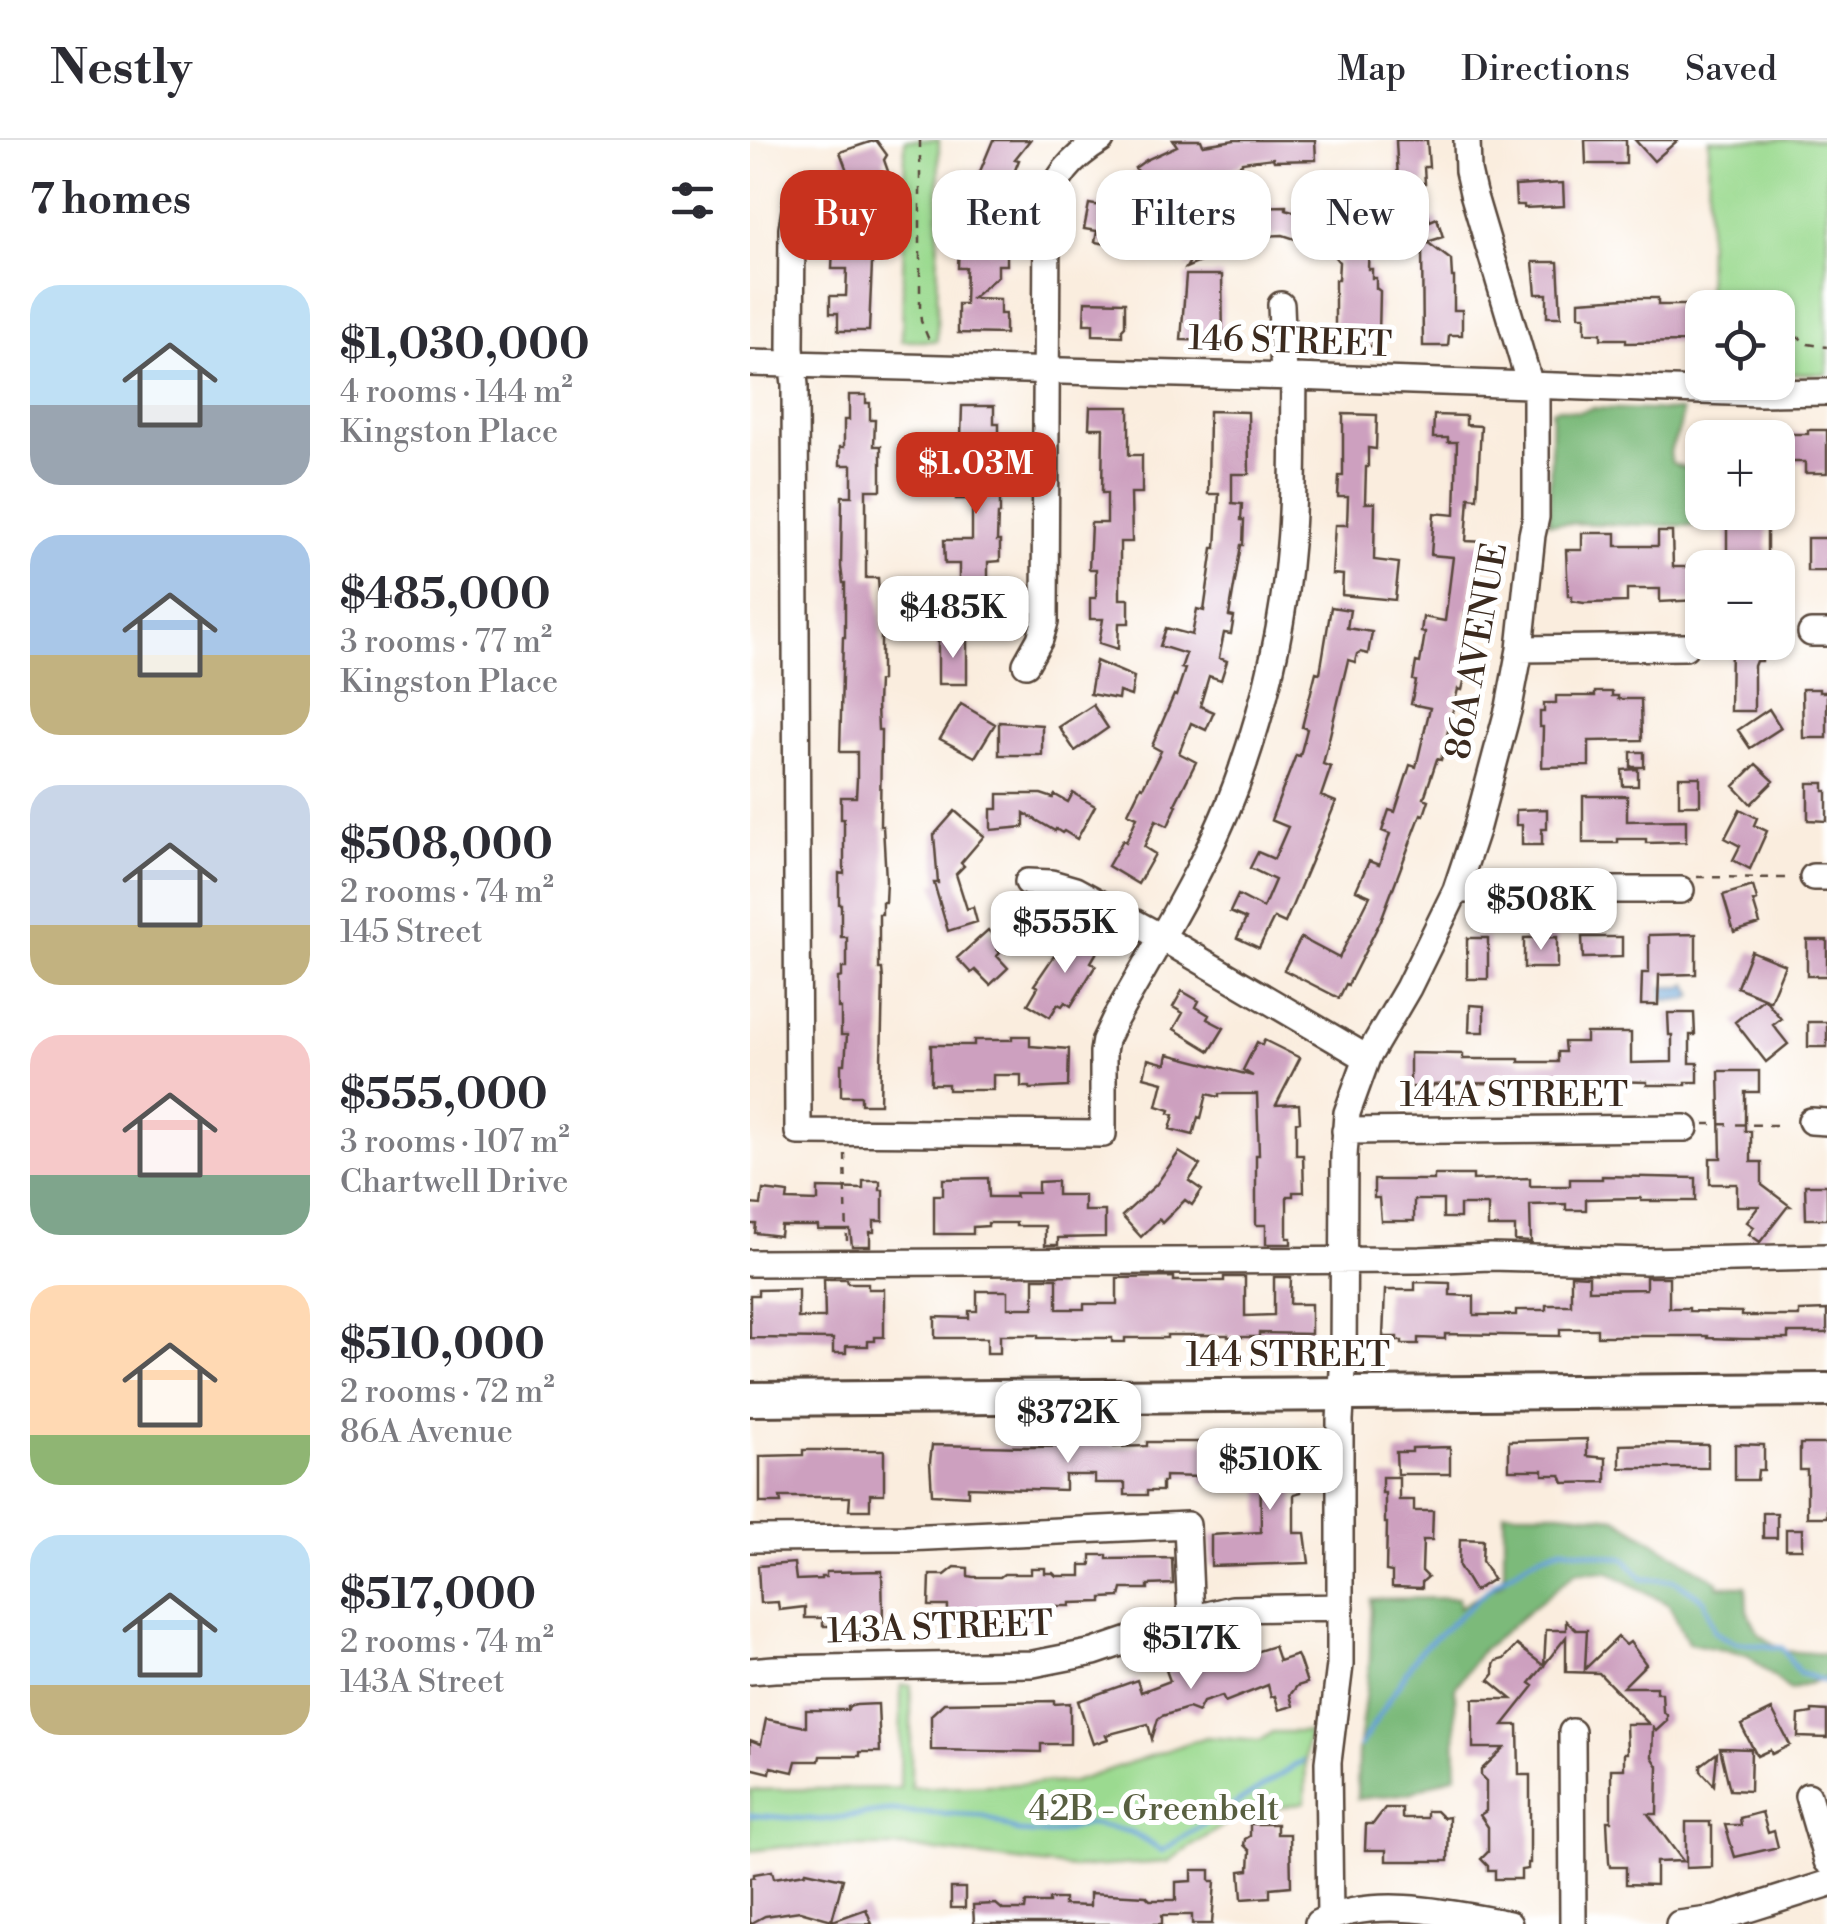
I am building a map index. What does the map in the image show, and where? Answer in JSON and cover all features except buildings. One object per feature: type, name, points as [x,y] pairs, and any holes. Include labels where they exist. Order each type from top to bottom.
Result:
[{"type":"main road","name":"144 STREET","points":[[750,1400],[1827,1390]]},
{"type":"street","points":[[1026,664],[1040,639],[1044,622],[1045,225],[1053,187],[1068,164],[1101,140]]},
{"type":"street","name":"86A AVENUE","points":[[1323,1920],[1328,1762],[1338,1684],[1345,1131],[1352,1095],[1367,1058],[1414,976],[1456,890],[1502,738],[1520,649],[1536,517],[1533,384],[1473,193],[1466,140]]},
{"type":"street","points":[[792,260],[798,1132],[1102,1134],[1105,1040],[1189,887],[1227,807],[1266,688],[1290,547],[1289,377],[1281,304]]},
{"type":"street","name":"146 STREET","points":[[750,363],[1533,384],[1759,394],[1827,392]]},
{"type":"street","points":[[1520,649],[1684,647]]},
{"type":"street","points":[[1028,882],[1052,883],[1075,890],[1367,1058]]},
{"type":"street","points":[[1456,890],[1681,890]]},
{"type":"street","name":"144A STREET","points":[[1345,1131],[1691,1126]]},
{"type":"street","points":[[750,1263],[1827,1257]]},
{"type":"street","points":[[750,1539],[924,1538],[1187,1526],[1191,1618]]},
{"type":"street","name":"143A STREET","points":[[762,1670],[1033,1664],[1094,1652],[1191,1618],[1249,1608],[1340,1607]]},
{"type":"street","points":[[1572,1732],[1573,1924]]},
{"type":"street","points":[[1808,1796],[1827,1861]]},
{"type":"street","points":[[1679,1924],[1740,1912],[1827,1884]]},
{"type":"street","points":[[1323,1920],[1379,1909],[1408,1908],[1509,1924]]},
{"type":"path","points":[[920,140],[920,310],[933,352]]},
{"type":"path","points":[[1795,338],[1827,347]]},
{"type":"path","points":[[1681,890],[1692,876],[1786,878]]},
{"type":"path","points":[[1691,1126],[1778,1124]]},
{"type":"path","points":[[845,1132],[847,1263]]},
{"type":"green space","points":[[905,140],[939,140],[939,170],[932,170],[932,260],[938,260],[937,341],[902,341],[903,260],[912,260],[912,170],[905,170]]},
{"type":"green space","points":[[1709,140],[1827,140],[1827,374],[1795,374],[1795,290],[1707,290]]},
{"type":"green space","points":[[1552,410],[1682,411],[1670,457],[1672,463],[1685,468],[1685,526],[1549,523]]},
{"type":"green space","points":[[1504,1512],[1616,1518],[1718,1582],[1718,1586],[1746,1586],[1747,1610],[1759,1634],[1784,1651],[1827,1654],[1827,1677],[1790,1690],[1747,1655],[1688,1643],[1669,1605],[1609,1572],[1576,1572],[1481,1651],[1455,1688],[1456,1775],[1410,1793],[1357,1799],[1358,1752],[1370,1659],[1371,1599],[1458,1598],[1459,1607],[1504,1582]]},
{"type":"green space","name":"42B - Greenbelt","points":[[901,1685],[911,1685],[911,1788],[1073,1782],[1206,1737],[1259,1741],[1272,1732],[1309,1732],[1305,1802],[1237,1817],[1167,1862],[1074,1868],[904,1847],[782,1847],[750,1851],[750,1790],[900,1788]]},
{"type":"water","points":[[1688,984],[1694,996],[1663,1000],[1663,987]]},
{"type":"waterway","points":[[1360,1746],[1419,1652],[1498,1581],[1540,1555],[1563,1548],[1625,1559],[1643,1579],[1674,1580],[1704,1600],[1715,1632],[1733,1642],[1782,1648],[1799,1673],[1827,1682]]},
{"type":"waterway","points":[[750,1815],[821,1820],[889,1811],[984,1816],[1018,1832],[1050,1834],[1088,1824],[1131,1832],[1162,1851],[1302,1761]]}]
